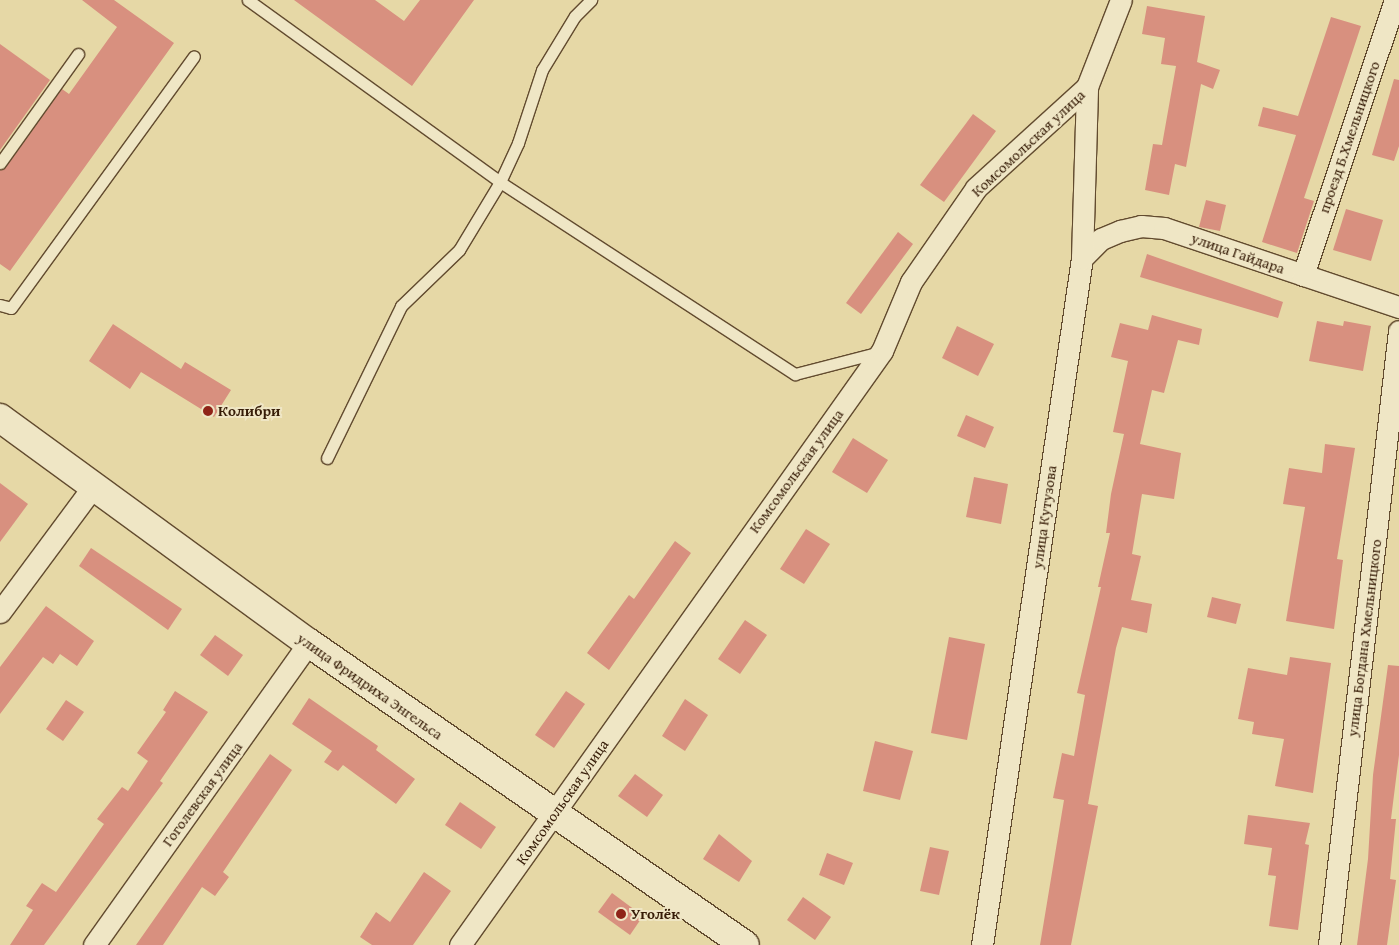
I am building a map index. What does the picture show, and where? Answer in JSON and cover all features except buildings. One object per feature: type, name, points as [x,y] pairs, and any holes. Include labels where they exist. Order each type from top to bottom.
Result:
[{"type":"main road","name":"улица Фридриха Энгельса","points":[[0,418],[309,643],[552,814],[745,945]]},
{"type":"street","name":"Комсомольская улица","points":[[460,945],[882,351],[911,282],[976,188],[1087,87],[1121,0]]},
{"type":"street","name":"проезд Б.Хмельницкого","points":[[1303,275],[1395,0]]},
{"type":"street","name":"улица Кутузова","points":[[982,945],[1082,258],[1087,87]]},
{"type":"street","name":"улица Гайдара","points":[[1082,258],[1101,239],[1141,226],[1164,228],[1399,307]]},
{"type":"street","name":"улица Богдана Хмельницкого","points":[[1329,945],[1399,331]]},
{"type":"street","points":[[0,612],[93,487]]},
{"type":"street","name":"Гоголевская улица","points":[[94,945],[309,643]]},
{"type":"lane","points":[[248,0],[500,182],[795,374],[882,351]]},
{"type":"lane","points":[[327,458],[401,306],[459,250],[500,182],[518,143],[542,70],[575,16],[591,0]]},
{"type":"lane","points":[[0,162],[78,54]]},
{"type":"lane","points":[[0,305],[11,308],[194,56]]},
{"type":"place","name":"Колибри","points":[[208,411]]},
{"type":"place","name":"Уголёк","points":[[621,914]]}]
